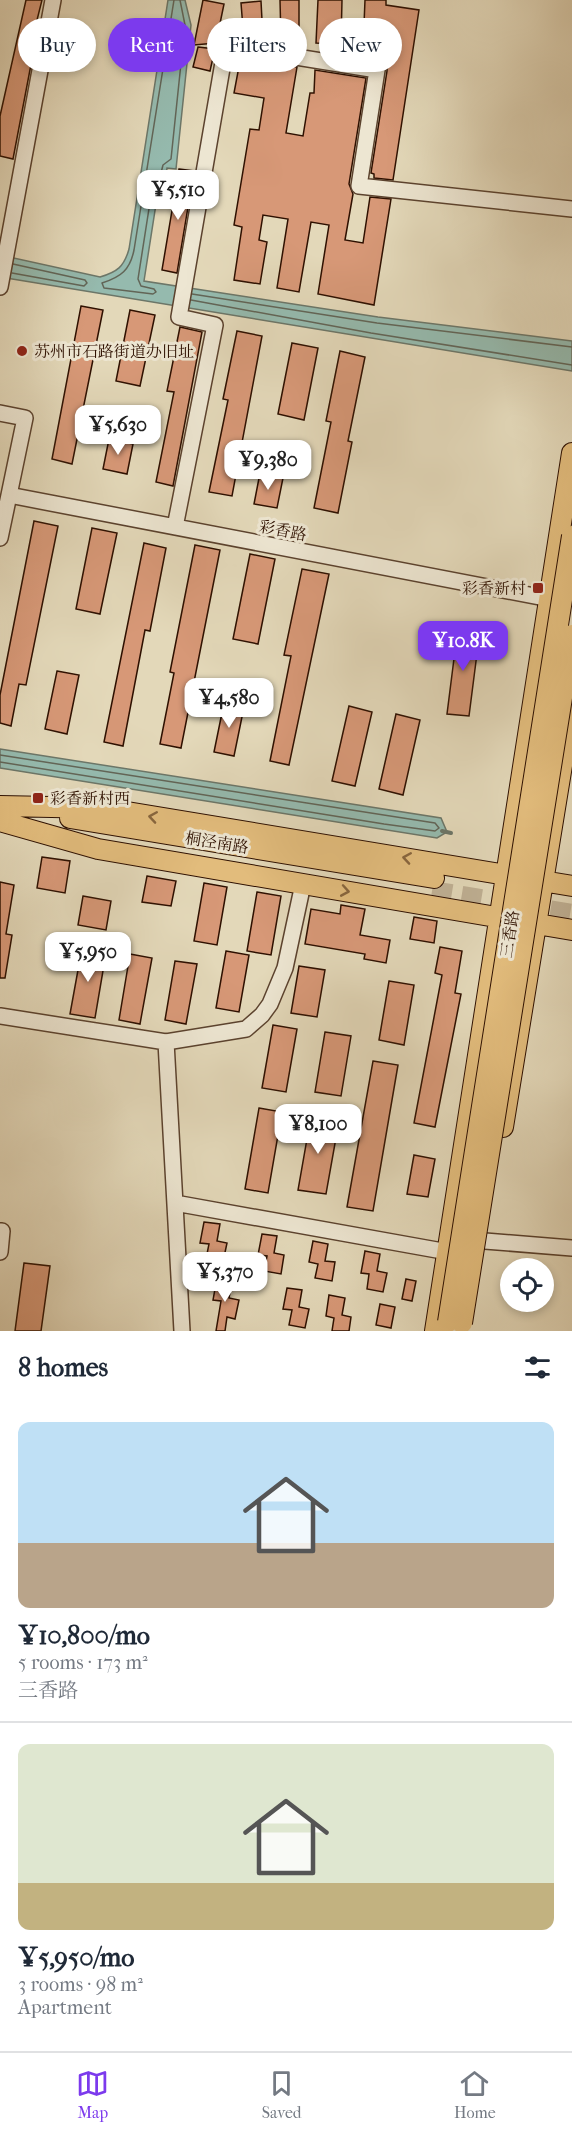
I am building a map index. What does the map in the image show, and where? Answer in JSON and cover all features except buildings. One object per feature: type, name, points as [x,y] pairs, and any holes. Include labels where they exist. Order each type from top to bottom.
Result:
[{"type":"main road","points":[[454,1328],[448,1252],[572,453]]},
{"type":"main road","name":"三香路","points":[[454,1328],[572,536]]},
{"type":"main road","name":"三香路","points":[[454,1328],[572,635]]},
{"type":"main road","points":[[454,1328],[485,1241],[572,704]]},
{"type":"main road","points":[[0,807],[103,808],[438,885],[500,918],[572,930]]},
{"type":"main road","points":[[0,821],[98,849],[303,884],[438,885],[507,875],[572,886]]},
{"type":"main road","name":"桐泾南路","points":[[0,821],[438,885]]},
{"type":"street","points":[[1,283],[53,0]]},
{"type":"street","points":[[175,527],[216,324],[179,317],[225,51],[259,51],[377,70],[359,186],[572,209]]},
{"type":"street","points":[[0,412],[25,418],[0,538]]},
{"type":"street","name":"彩香路","points":[[9,495],[550,599]]},
{"type":"street","points":[[0,1016],[166,1042],[246,1029],[262,1015],[277,988],[290,951],[303,884]]},
{"type":"street","points":[[166,1042],[182,1331]]},
{"type":"street","points":[[175,1203],[448,1252]]},
{"type":"street","points":[[0,1231],[2,1231],[0,1252]]},
{"type":"street","points":[[485,1241],[572,1248]]},
{"type":"water","points":[[168,0],[185,0],[189,18],[165,18]]},
{"type":"water","points":[[157,72],[186,72],[176,169],[167,168],[165,185],[159,185],[144,281],[378,317],[572,341],[572,371],[0,277],[0,255],[100,277],[115,271],[125,260],[129,249]]},
{"type":"water","points":[[0,749],[441,818],[447,832],[437,838],[0,768]]},
{"type":"waterway","points":[[442,831],[451,833]]},
{"type":"tunnel","points":[[432,891],[572,914]]},
{"type":"place","name":"苏州市石路街道办旧址","points":[[22,351]]},
{"type":"place","name":"彩香新村","points":[[538,588]]},
{"type":"place","name":"彩香新村西","points":[[38,798]]}]
